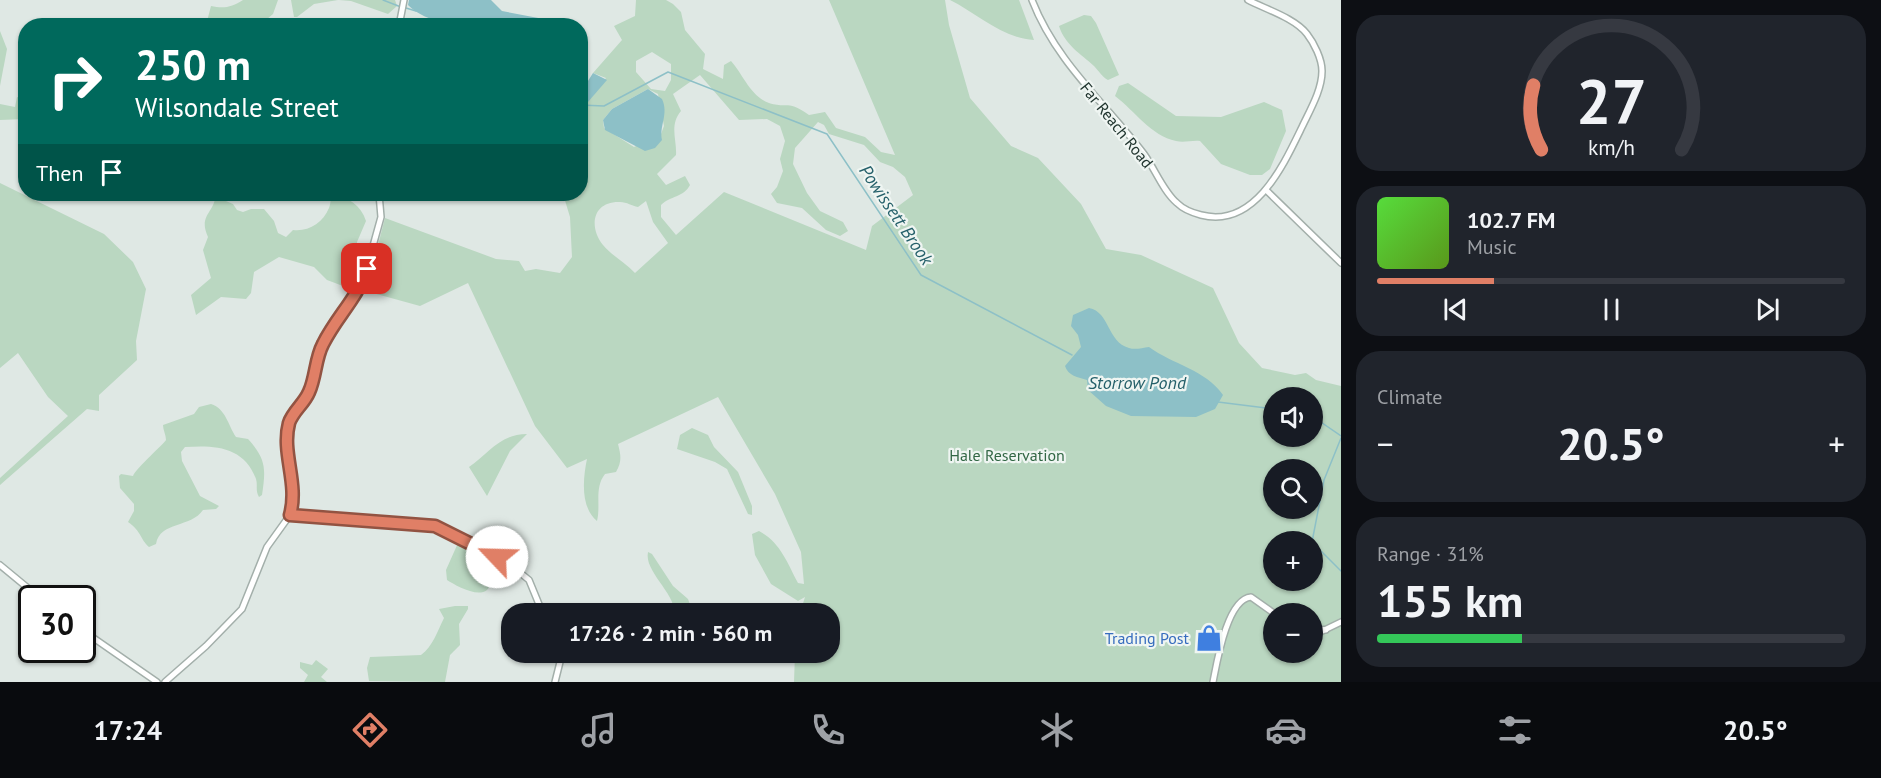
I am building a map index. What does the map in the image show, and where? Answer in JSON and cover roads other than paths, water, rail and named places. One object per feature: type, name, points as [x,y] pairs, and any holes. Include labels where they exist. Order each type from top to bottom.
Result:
[{"type":"street","name":"Far Reach Road","points":[[1032,0],[1039,18],[1067,63],[1142,152],[1176,203],[1202,216],[1216,217],[1234,213],[1266,190],[1288,154],[1309,111],[1319,87],[1322,70],[1313,44],[1305,32],[1248,0]]},
{"type":"street","points":[[400,18],[403,3]]},
{"type":"street","points":[[1266,190],[1341,263]]},
{"type":"street","points":[[165,682],[206,646],[242,609],[267,548],[290,515],[293,490],[287,442],[288,425],[309,393],[318,354],[330,329],[359,292],[381,217],[380,201]]},
{"type":"street","points":[[290,515],[435,526],[497,557],[518,571],[529,580],[538,603]]},
{"type":"street","points":[[0,565],[24,585]]},
{"type":"street","points":[[1213,682],[1228,620],[1240,601],[1251,597],[1263,606]]},
{"type":"street","points":[[1323,631],[1341,622]]},
{"type":"street","points":[[96,640],[157,682]]},
{"type":"street","points":[[555,682],[560,663]]},
{"type":"water","points":[[409,0],[491,0],[502,11],[538,18],[430,18],[421,15],[408,5]]},
{"type":"water","points":[[593,73],[607,80],[588,102],[588,81]]},
{"type":"water","points":[[648,89],[662,99],[664,115],[662,140],[655,148],[645,151],[605,130],[603,120],[612,109]]},
{"type":"water","name":"Storrow Pond","points":[[1089,308],[1101,315],[1116,340],[1122,345],[1134,349],[1149,347],[1208,379],[1223,395],[1215,409],[1196,417],[1131,416],[1106,406],[1088,390],[1087,380],[1071,374],[1065,366],[1081,347],[1078,335],[1071,326],[1073,315]]},
{"type":"waterway","name":"Powissett Brook","points":[[383,0],[401,7]]},
{"type":"waterway","name":"Powissett Brook","points":[[406,8],[416,11]]},
{"type":"waterway","name":"Powissett Brook","points":[[588,105],[604,106],[668,72],[827,134],[921,275],[1072,355]]},
{"type":"waterway","name":"Powissett Brook","points":[[1218,402],[1263,408]]},
{"type":"waterway","name":"Powissett Brook","points":[[1323,424],[1341,436]]},
{"type":"waterway","name":"Powissett Brook","points":[[1314,531],[1324,480],[1341,438]]},
{"type":"waterway","name":"Powissett Brook","points":[[1323,553],[1341,571]]},
{"type":"place","name":"Trading Post","points":[[1209,638]]},
{"type":"park label","name":"Hale Reservation","points":[[1007,455]]}]
